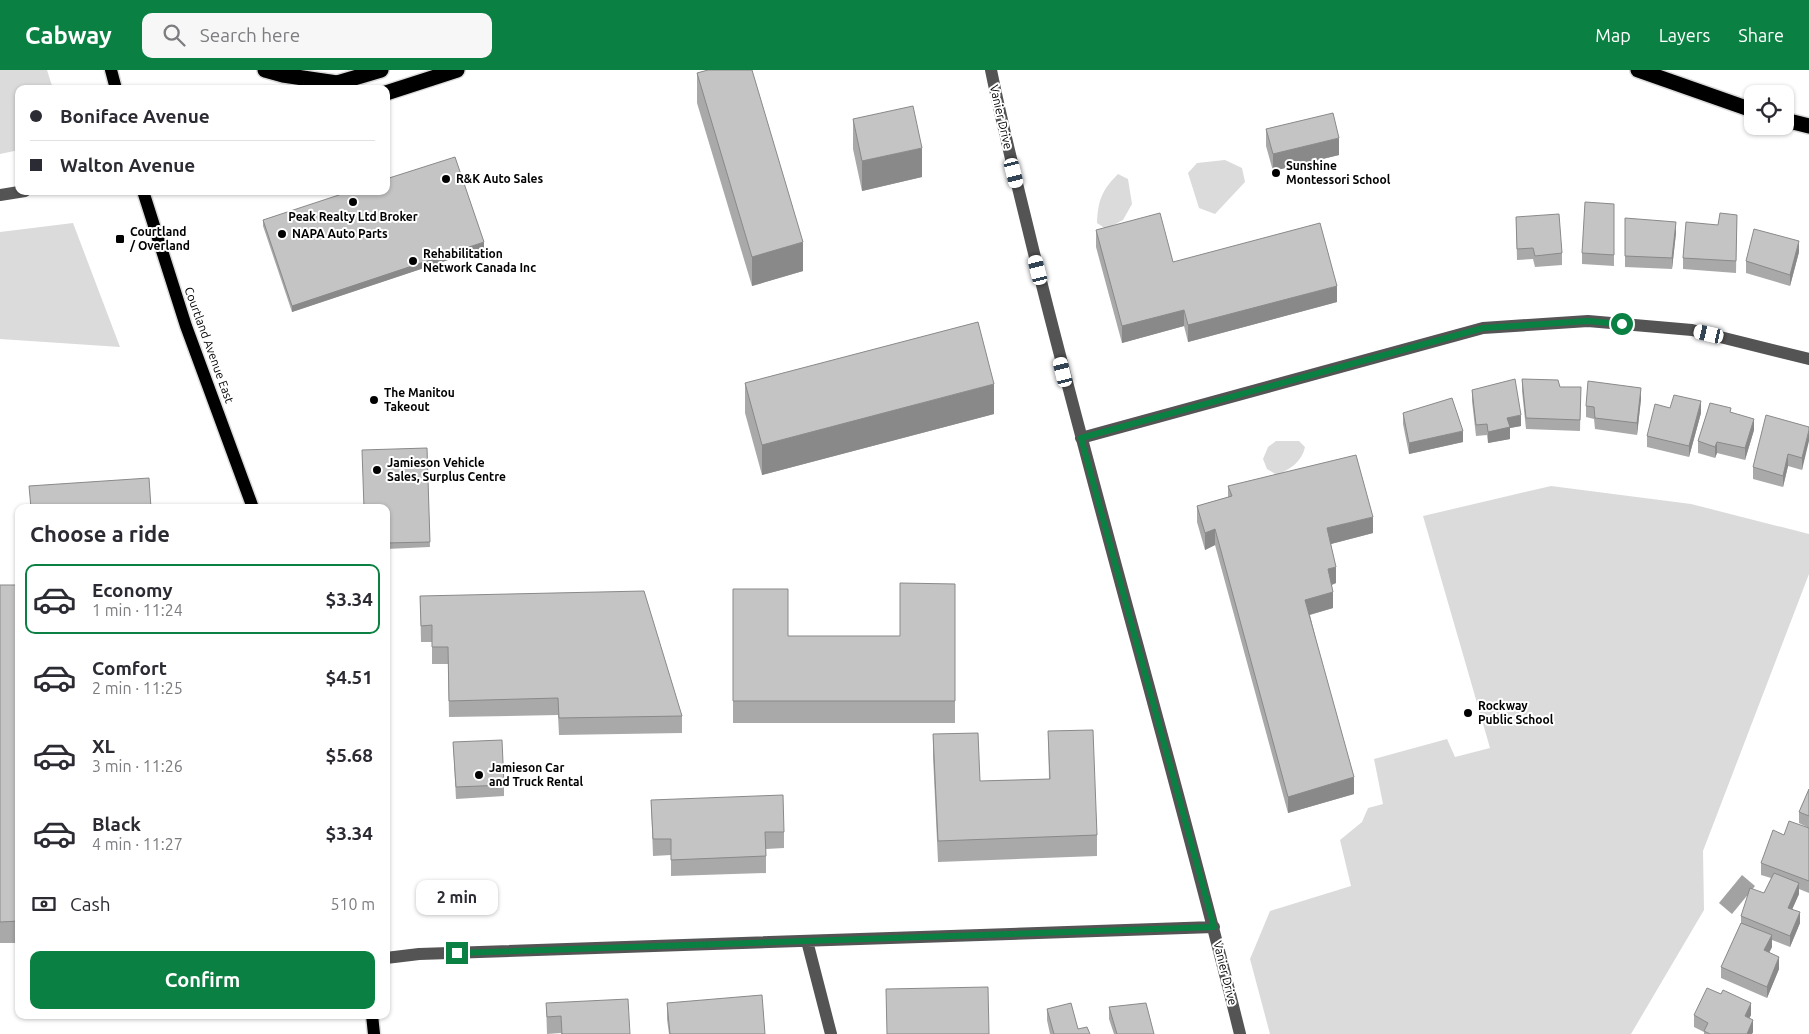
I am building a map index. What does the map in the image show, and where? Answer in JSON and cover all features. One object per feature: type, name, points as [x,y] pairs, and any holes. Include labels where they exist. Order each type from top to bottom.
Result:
[{"type":"highway","points":[[265,70],[283,75],[337,83]]},
{"type":"highway","points":[[330,85],[381,70]]},
{"type":"highway","points":[[390,92],[457,70]]},
{"type":"highway","points":[[1638,70],[1744,107]]},
{"type":"highway","points":[[1794,122],[1809,126]]},
{"type":"main road","points":[[111,70],[115,85]]},
{"type":"main road","name":"Courtland Avenue East","points":[[144,195],[186,326],[252,504]]},
{"type":"main road","points":[[372,1019],[374,1034]]},
{"type":"street","name":"Vanier Drive","points":[[991,70],[1081,438],[1214,927],[1240,1034]]},
{"type":"street","points":[[0,196],[15,193]]},
{"type":"street","points":[[1081,438],[1483,328],[1588,321],[1692,330],[1809,359]]},
{"type":"street","points":[[390,958],[419,954],[1214,927]]},
{"type":"street","points":[[806,941],[830,1034]]},
{"type":"shaded area","points":[[0,70],[47,70],[52,85],[15,85],[15,151],[0,154]]},
{"type":"shaded area","points":[[1225,160],[1242,168],[1245,182],[1215,214],[1199,208],[1188,173],[1197,163]]},
{"type":"shaded area","points":[[1118,174],[1128,179],[1132,204],[1123,220],[1106,229],[1097,223],[1098,208],[1105,190]]},
{"type":"shaded area","points":[[73,223],[120,347],[0,339],[0,232]]},
{"type":"shaded area","points":[[1276,441],[1299,441],[1305,447],[1301,457],[1295,464],[1277,475],[1267,469],[1263,459],[1268,447]]},
{"type":"shaded area","name":"Rockway Public School","points":[[1551,486],[1691,504],[1809,534],[1809,574],[1703,851],[1704,910],[1631,1034],[1270,1034],[1250,959],[1270,911],[1351,886],[1340,840],[1362,822],[1368,808],[1383,804],[1374,759],[1447,739],[1455,757],[1490,748],[1423,516]]},
{"type":"shaded area","points":[[1742,875],[1755,886],[1732,914],[1719,903]]},
{"type":"building","points":[[708,70],[752,70],[803,242],[752,257],[697,73]]},
{"type":"building","points":[[913,106],[922,148],[862,161],[853,119]]},
{"type":"building","points":[[1333,113],[1339,138],[1273,154],[1266,129]]},
{"type":"building","points":[[455,157],[484,242],[292,306],[263,220],[339,195],[390,195],[390,178]]},
{"type":"building","points":[[1585,202],[1614,204],[1614,255],[1582,253]]},
{"type":"building","points":[[1160,213],[1173,262],[1320,223],[1337,286],[1188,325],[1184,310],[1122,326],[1096,230]]},
{"type":"building","points":[[1720,213],[1737,215],[1736,261],[1683,258],[1686,222],[1718,225]]},
{"type":"building","points":[[1559,214],[1562,253],[1535,256],[1533,248],[1517,249],[1516,217]]},
{"type":"building","points":[[1625,218],[1676,222],[1672,258],[1625,256]]},
{"type":"building","points":[[1754,229],[1799,241],[1790,275],[1746,261]]},
{"type":"building","points":[[978,322],[994,384],[762,445],[745,383]]},
{"type":"building","points":[[1515,379],[1521,415],[1507,418],[1510,427],[1488,432],[1487,424],[1476,425],[1472,390]]},
{"type":"building","points":[[1522,379],[1558,380],[1560,387],[1581,387],[1580,420],[1526,418]]},
{"type":"building","points":[[1588,381],[1641,388],[1637,423],[1595,418],[1594,407],[1586,406]]},
{"type":"building","points":[[1674,395],[1701,401],[1689,446],[1647,436],[1655,404],[1670,408]]},
{"type":"building","points":[[1452,398],[1463,431],[1409,443],[1403,413]]},
{"type":"building","points":[[1710,403],[1731,408],[1730,412],[1754,419],[1745,448],[1717,442],[1715,447],[1698,441]]},
{"type":"building","points":[[1766,415],[1809,427],[1802,458],[1788,454],[1783,476],[1753,467]]},
{"type":"building","points":[[427,448],[430,542],[390,543],[390,504],[364,504],[362,450]]},
{"type":"building","points":[[1356,455],[1373,517],[1327,528],[1336,567],[1328,569],[1333,592],[1305,600],[1354,777],[1288,797],[1215,529],[1205,533],[1197,506],[1232,496],[1228,486]]},
{"type":"building","points":[[149,478],[151,504],[31,504],[29,486]]},
{"type":"building","points":[[900,583],[955,584],[955,701],[733,701],[733,589],[788,589],[788,636],[900,636]]},
{"type":"building","points":[[0,585],[15,585],[15,921],[0,922]]},
{"type":"building","points":[[644,591],[682,716],[559,718],[558,698],[449,701],[448,647],[432,647],[432,625],[421,626],[420,596]]},
{"type":"building","points":[[1093,730],[1097,835],[938,841],[933,734],[978,733],[980,781],[1050,779],[1048,731]]},
{"type":"building","name":"Jamieson Car and Truck Rental","points":[[502,740],[504,785],[456,787],[453,742]]},
{"type":"building","points":[[1809,789],[1809,816],[1799,812]]},
{"type":"building","points":[[783,795],[784,832],[765,832],[766,856],[671,860],[671,839],[653,839],[651,800]]},
{"type":"building","points":[[1789,821],[1809,828],[1809,881],[1761,863],[1773,830],[1784,835]]},
{"type":"building","points":[[1774,873],[1799,883],[1788,908],[1800,912],[1790,936],[1741,916],[1750,888],[1764,893]]},
{"type":"building","points":[[1741,923],[1772,935],[1764,950],[1779,957],[1767,987],[1721,967]]},
{"type":"building","points":[[988,987],[989,1034],[887,1034],[886,989]]},
{"type":"building","points":[[1707,988],[1721,994],[1723,990],[1751,1003],[1745,1016],[1753,1020],[1747,1034],[1710,1034],[1704,1031],[1708,1023],[1694,1015]]},
{"type":"building","points":[[762,995],[765,1034],[670,1034],[667,1003]]},
{"type":"building","points":[[628,999],[630,1034],[562,1034],[561,1016],[547,1017],[546,1003]]},
{"type":"building","points":[[1071,1003],[1078,1029],[1087,1027],[1090,1034],[1054,1034],[1047,1009]]},
{"type":"building","points":[[1146,1003],[1154,1034],[1117,1034],[1109,1007]]},
{"type":"place","name":"Sunshine Montessori School","points":[[1276,173]]},
{"type":"place","name":"R&K Auto Sales","points":[[446,179]]},
{"type":"place","name":"Peak Realty Ltd Broker","points":[[353,202]]},
{"type":"place","name":"NAPA Auto Parts","points":[[282,234]]},
{"type":"place","name":"Courtland / Overland","points":[[120,239]]},
{"type":"place","name":"Rehabilitation Network Canada Inc","points":[[413,261]]},
{"type":"place","name":"The Manitou Takeout","points":[[374,400]]},
{"type":"place","name":"Jamieson Vehicle Sales, Surplus Centre","points":[[377,470]]},
{"type":"place","name":"Rockway Public School","points":[[1468,713]]},
{"type":"place","name":"Jamieson Car and Truck Rental","points":[[479,775]]},
{"type":"route","points":[[457,953],[1214,927],[1081,438],[1483,328],[1588,321],[1622,324]]}]
